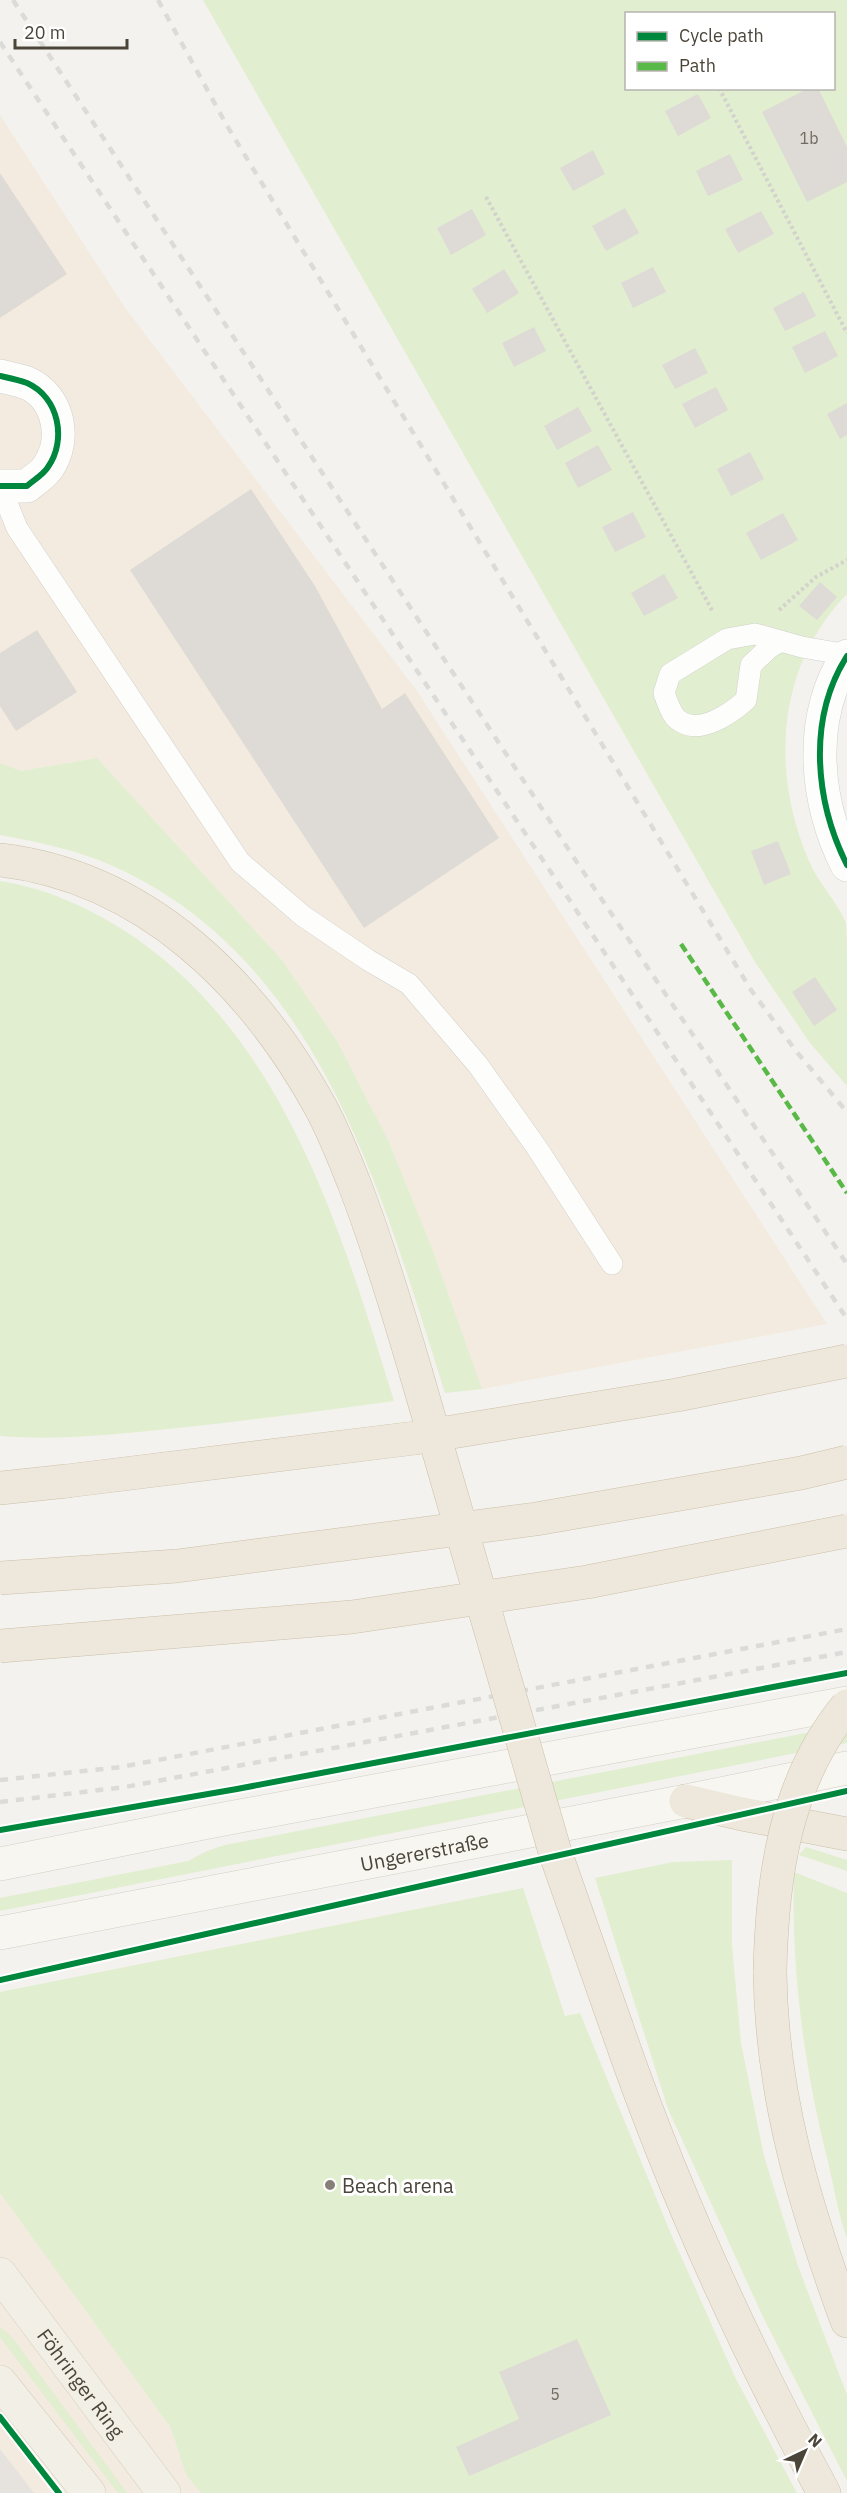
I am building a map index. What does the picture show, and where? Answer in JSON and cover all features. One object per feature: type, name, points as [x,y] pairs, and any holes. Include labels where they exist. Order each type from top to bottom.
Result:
[{"type":"highway","points":[[0,860],[41,867],[79,879],[132,903],[192,944],[214,964],[256,1011],[303,1077],[336,1139],[378,1245],[555,1852],[617,2028],[667,2162],[726,2302],[824,2493]]},
{"type":"highway","points":[[0,1488],[415,1438],[676,1395],[847,1362]]},
{"type":"highway","points":[[0,1578],[177,1566],[525,1521],[801,1473],[847,1462]]},
{"type":"highway","points":[[0,1476],[68,1481]]},
{"type":"highway","points":[[0,1646],[352,1617],[587,1582],[847,1531]]},
{"type":"highway","points":[[847,1704],[811,1762],[787,1825],[774,1886],[770,1971],[773,2037],[782,2105],[792,2152],[824,2257],[847,2321]]},
{"type":"highway","points":[[686,1801],[847,1834]]},
{"type":"main road","points":[[0,1864],[208,1822],[847,1704]]},
{"type":"main road","name":"Ungererstraße","points":[[0,1933],[847,1768]]},
{"type":"main road","name":"Föhringer Ring","points":[[0,2274],[164,2493]]},
{"type":"main road","points":[[0,2382],[89,2493]]},
{"type":"street","points":[[0,376],[29,384],[49,400],[58,421],[58,444],[48,468],[27,486],[0,486]]},
{"type":"street","points":[[847,656],[824,711],[819,762],[826,812],[847,865]]},
{"type":"lane","points":[[0,486],[17,528],[240,862],[303,916],[368,960],[409,984],[478,1065],[537,1148],[612,1264]]},
{"type":"lane","points":[[781,641],[769,648],[751,665],[746,700],[732,711],[711,722],[694,727],[677,719],[664,693],[670,674],[727,639],[755,634],[847,656]]},
{"type":"path","points":[[720,90],[847,333]]},
{"type":"path","points":[[486,197],[727,639]]},
{"type":"path","points":[[755,634],[816,576],[847,560]]},
{"type":"shaded area","points":[[0,115],[126,309],[417,691],[827,1324],[482,1389],[432,1248],[388,1140],[337,1041],[282,960],[97,758],[21,771],[0,763]]},
{"type":"shaded area","points":[[0,2193],[171,2428],[186,2475],[201,2493],[0,2493]]},
{"type":"shaded area","points":[[0,2449],[34,2493],[0,2493]]},
{"type":"green space","points":[[203,0],[847,0],[847,594],[824,622],[806,653],[794,686],[787,720],[785,756],[789,791],[797,826],[809,861],[846,923],[847,1086],[810,1043],[755,962]]},
{"type":"green space","points":[[97,758],[282,960],[337,1041],[388,1140],[432,1248],[482,1389],[445,1393],[396,1240],[367,1164],[333,1090],[293,1021],[244,960],[184,907],[113,866],[58,847],[0,835],[0,763],[21,771]]},
{"type":"green space","points":[[0,881],[34,888],[66,900],[125,931],[180,974],[227,1024],[266,1080],[299,1140],[328,1204],[394,1401],[232,1422],[111,1434],[44,1438],[0,1436]]},
{"type":"green space","points":[[847,1725],[847,1743],[0,1911],[0,1898],[188,1861],[225,1845]]},
{"type":"green space","points":[[806,1847],[847,1860],[847,1871],[799,1855]]},
{"type":"green space","points":[[732,1860],[732,1945],[741,2043],[764,2156],[798,2266],[847,2395],[847,2481],[763,2317],[668,2109],[595,1878],[673,1862]]},
{"type":"green space","points":[[794,1872],[847,1893],[847,2238],[820,2126],[806,2054],[797,1982]]},
{"type":"green space","name":"Beach arena","points":[[523,1888],[565,2016],[580,2013],[671,2234],[736,2379],[797,2493],[201,2493],[186,2475],[171,2428],[0,2193],[0,1992]]},
{"type":"green space","points":[[0,2327],[12,2337],[127,2493],[118,2493],[0,2337]]},
{"type":"building","points":[[805,90],[819,90],[847,147],[847,182],[807,202],[762,112]]},
{"type":"building","points":[[698,94],[711,118],[678,136],[665,111]]},
{"type":"building","points":[[593,150],[605,174],[573,191],[560,168]]},
{"type":"building","points":[[730,154],[743,180],[708,196],[696,171]]},
{"type":"building","points":[[0,173],[67,274],[0,318]]},
{"type":"building","points":[[625,208],[639,233],[606,251],[592,226]]},
{"type":"building","points":[[472,209],[486,235],[451,255],[437,228]]},
{"type":"building","points":[[761,211],[774,234],[738,253],[725,229]]},
{"type":"building","points":[[653,267],[666,292],[633,308],[621,283]]},
{"type":"building","points":[[504,269],[519,293],[487,313],[472,289]]},
{"type":"building","points":[[804,292],[816,316],[785,331],[773,308]]},
{"type":"building","points":[[534,327],[546,351],[514,367],[502,343]]},
{"type":"building","points":[[825,331],[838,356],[805,373],[792,347]]},
{"type":"building","points":[[695,348],[708,373],[675,389],[662,365]]},
{"type":"building","points":[[716,387],[728,410],[695,428],[682,404]]},
{"type":"building","points":[[847,403],[847,435],[840,439],[827,414]]},
{"type":"building","points":[[578,407],[592,431],[557,450],[544,426]]},
{"type":"building","points":[[598,445],[612,470],[578,488],[565,463]]},
{"type":"building","points":[[750,452],[764,479],[731,496],[717,469]]},
{"type":"building","points":[[251,489],[315,586],[382,709],[405,693],[499,838],[364,928],[130,570]]},
{"type":"building","points":[[633,512],[646,537],[615,552],[602,527]]},
{"type":"building","points":[[783,513],[798,540],[761,560],[746,533]]},
{"type":"building","points":[[664,574],[678,598],[644,616],[631,593]]},
{"type":"building","points":[[820,582],[837,597],[817,620],[799,606]]},
{"type":"building","points":[[37,630],[77,692],[16,731],[0,706],[0,653]]},
{"type":"building","points":[[778,841],[791,874],[764,885],[751,851]]},
{"type":"building","points":[[815,977],[837,1010],[814,1026],[792,992]]},
{"type":"building","points":[[577,2339],[611,2415],[469,2476],[456,2447],[519,2419],[499,2372]]},
{"type":"railway","points":[[13,0],[580,867],[847,1264]]},
{"type":"railway","points":[[158,0],[226,124],[751,990],[796,1051],[847,1112]]},
{"type":"railway","points":[[0,42],[847,1319]]},
{"type":"railway","points":[[0,1780],[121,1767],[847,1629]]},
{"type":"railway","points":[[0,1802],[125,1787],[847,1652]]},
{"type":"marked path","points":[[681,944],[847,1193]]},
{"type":"cycle path","points":[[0,376],[27,383],[38,390],[53,409],[58,432],[54,456],[41,475],[27,486],[0,486]]},
{"type":"cycle path","points":[[847,656],[834,680],[826,706],[821,733],[820,760],[822,787],[828,814],[847,865]]},
{"type":"cycle path","points":[[0,1830],[237,1789],[847,1673]]},
{"type":"cycle path","points":[[0,1980],[847,1791]]},
{"type":"cycle path","points":[[0,2417],[59,2493]]},
{"type":"place","name":"Beach arena","points":[[330,2185]]}]
